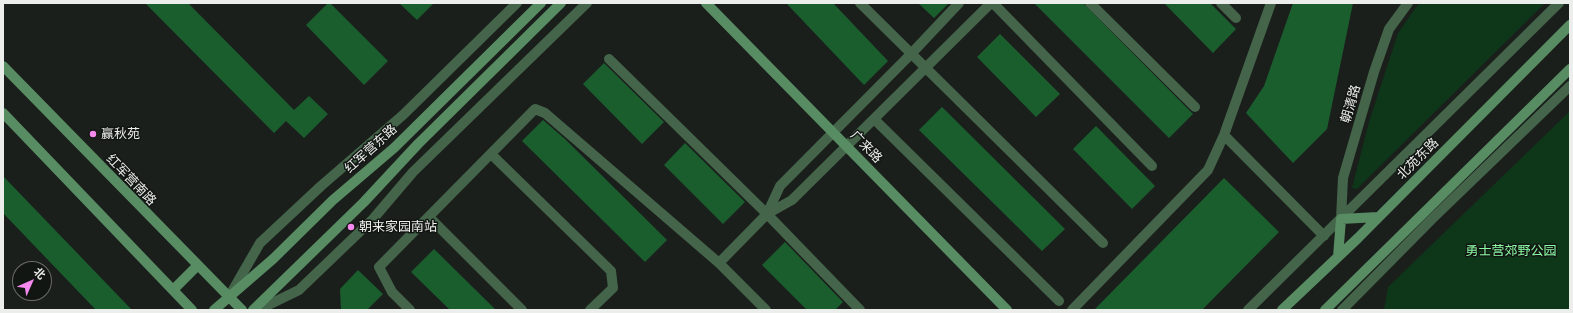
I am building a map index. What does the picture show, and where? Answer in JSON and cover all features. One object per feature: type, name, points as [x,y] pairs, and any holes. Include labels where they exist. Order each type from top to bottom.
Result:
[{"type":"main road","name":"红军营东路","points":[[214,310],[272,259],[333,200],[394,148],[541,3]]},
{"type":"main road","points":[[253,310],[364,202],[418,144],[561,3]]},
{"type":"main road","name":"广来路","points":[[706,3],[1006,310]]},
{"type":"main road","name":"北苑东路","points":[[1282,310],[1378,218],[1570,25]]},
{"type":"main road","name":"红军营南路","points":[[3,66],[228,298],[242,310]]},
{"type":"main road","points":[[1325,310],[1570,70]]},
{"type":"main road","points":[[3,113],[192,310]]},
{"type":"main road","points":[[1338,257],[1341,219],[1378,218]]},
{"type":"main road","points":[[173,290],[197,266]]},
{"type":"street","points":[[228,298],[260,243],[321,186],[403,115],[517,3]]},
{"type":"street","points":[[258,310],[299,290],[373,219],[413,172],[587,3]]},
{"type":"street","points":[[860,3],[1103,243]]},
{"type":"street","points":[[767,214],[780,186],[911,54],[959,3]]},
{"type":"street","points":[[719,263],[767,214],[792,200],[992,3],[1152,166]]},
{"type":"street","points":[[1090,3],[1195,107]]},
{"type":"street","points":[[1221,3],[1236,18]]},
{"type":"street","points":[[1072,310],[1208,170],[1224,135],[1271,3]]},
{"type":"street","name":"朝清路","points":[[1341,219],[1343,178],[1374,72],[1389,29],[1408,3]]},
{"type":"street","points":[[1248,310],[1559,3]]},
{"type":"street","points":[[609,59],[767,214],[860,310]]},
{"type":"street","points":[[1342,310],[1432,219],[1570,86]]},
{"type":"street","points":[[410,310],[392,292],[379,267],[535,109],[546,113],[719,263],[766,310]]},
{"type":"street","points":[[874,119],[1059,301]]},
{"type":"street","points":[[1224,135],[1324,236]]},
{"type":"street","points":[[491,154],[611,271],[613,288],[590,310]]},
{"type":"street","points":[[429,216],[522,310]]},
{"type":"green space","points":[[1419,3],[1545,3],[1357,189],[1352,188],[1369,122],[1398,33]]},
{"type":"green space","name":"勇士营郊野公园","points":[[1570,111],[1570,310],[1384,310],[1388,287]]},
{"type":"building","points":[[145,3],[188,3],[294,110],[309,96],[328,114],[304,138],[286,121],[274,133]]},
{"type":"building","points":[[328,3],[330,3],[388,61],[364,85],[306,25]]},
{"type":"building","points":[[399,3],[434,3],[417,20]]},
{"type":"building","points":[[786,3],[833,3],[888,61],[864,85]]},
{"type":"building","points":[[918,3],[949,3],[934,18]]},
{"type":"building","points":[[1034,3],[1083,3],[1193,114],[1169,138]]},
{"type":"building","points":[[1164,3],[1210,3],[1236,29],[1213,53]]},
{"type":"building","points":[[1293,3],[1353,3],[1327,129],[1293,163],[1246,113],[1264,86]]},
{"type":"building","points":[[1000,34],[1060,94],[1036,117],[977,57]]},
{"type":"building","points":[[604,63],[664,122],[642,144],[583,84]]},
{"type":"building","points":[[942,107],[1065,229],[1042,251],[919,130]]},
{"type":"building","points":[[543,120],[565,139],[667,240],[645,262],[522,141]]},
{"type":"building","points":[[1096,126],[1155,186],[1132,209],[1073,149]]},
{"type":"building","points":[[685,143],[745,202],[723,224],[664,165]]},
{"type":"building","points":[[3,176],[132,310],[96,310],[52,264],[52,261],[49,261],[3,213]]},
{"type":"building","points":[[1224,178],[1279,232],[1202,310],[1094,310]]},
{"type":"building","points":[[785,242],[843,302],[835,310],[807,310],[762,265]]},
{"type":"building","points":[[434,249],[496,310],[450,310],[411,272]]},
{"type":"building","points":[[358,270],[383,294],[367,310],[341,310],[340,289]]},
{"type":"place","name":"赢秋苑","points":[[93,134]]},
{"type":"place","name":"朝来家园南站","points":[[351,227]]}]
